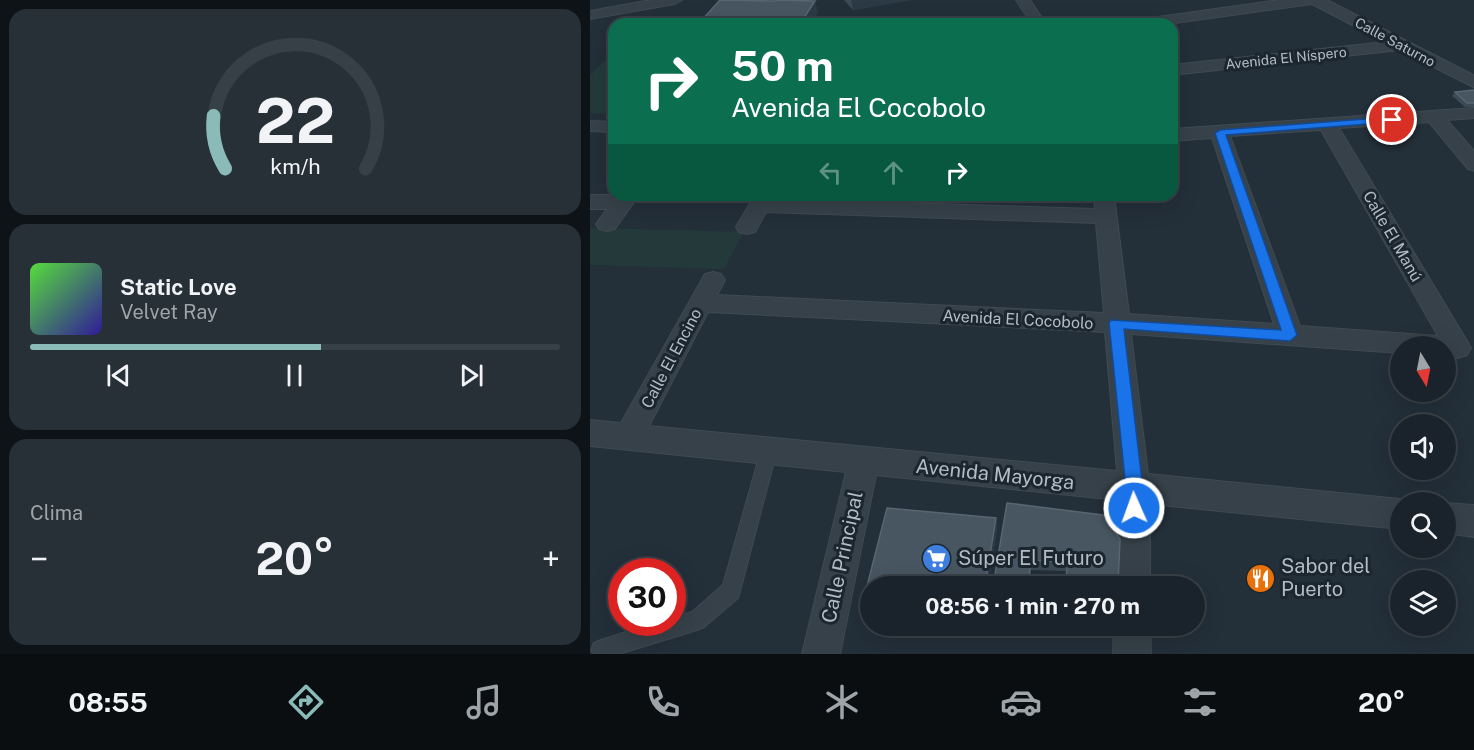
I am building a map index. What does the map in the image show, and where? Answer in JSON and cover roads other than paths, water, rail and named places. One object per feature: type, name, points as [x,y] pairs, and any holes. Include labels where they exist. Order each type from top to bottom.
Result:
[{"type":"street","points":[[590,15],[676,0]]},
{"type":"street","points":[[1023,0],[1035,18]]},
{"type":"street","points":[[1178,18],[1310,0]]},
{"type":"street","name":"Calle Saturno","points":[[1316,0],[1475,84]]},
{"type":"street","name":"Avenida El Níspero","points":[[1178,69],[1401,45]]},
{"type":"street","points":[[1178,135],[1475,113]]},
{"type":"street","points":[[1435,117],[1475,165]]},
{"type":"street","name":"Calle El Manú","points":[[1327,124],[1449,336]]},
{"type":"street","points":[[590,126],[608,127]]},
{"type":"street","points":[[1220,133],[1290,335]]},
{"type":"street","points":[[590,202],[608,200]]},
{"type":"street","points":[[607,224],[624,201]]},
{"type":"street","points":[[747,227],[762,201]]},
{"type":"street","points":[[831,201],[1105,205],[1134,489],[1133,576]]},
{"type":"street","name":"Avenida El Cocobolo","points":[[707,292],[1390,342]]},
{"type":"street","name":"Calle El Encino","points":[[629,436],[707,292]]},
{"type":"street","name":"Avenida Mayorga","points":[[590,433],[1390,513]]},
{"type":"street","name":"Calle Principal","points":[[821,654],[864,460]]},
{"type":"street","points":[[1456,519],[1475,521]]},
{"type":"street","points":[[1132,636],[1132,654]]},
{"type":"lane","points":[[601,650],[696,620],[731,591],[769,450]]},
{"type":"place","name":"Súper El Futuro","points":[[937,558]]},
{"type":"place","name":"Sabor del Puerto","points":[[1260,578]]}]
